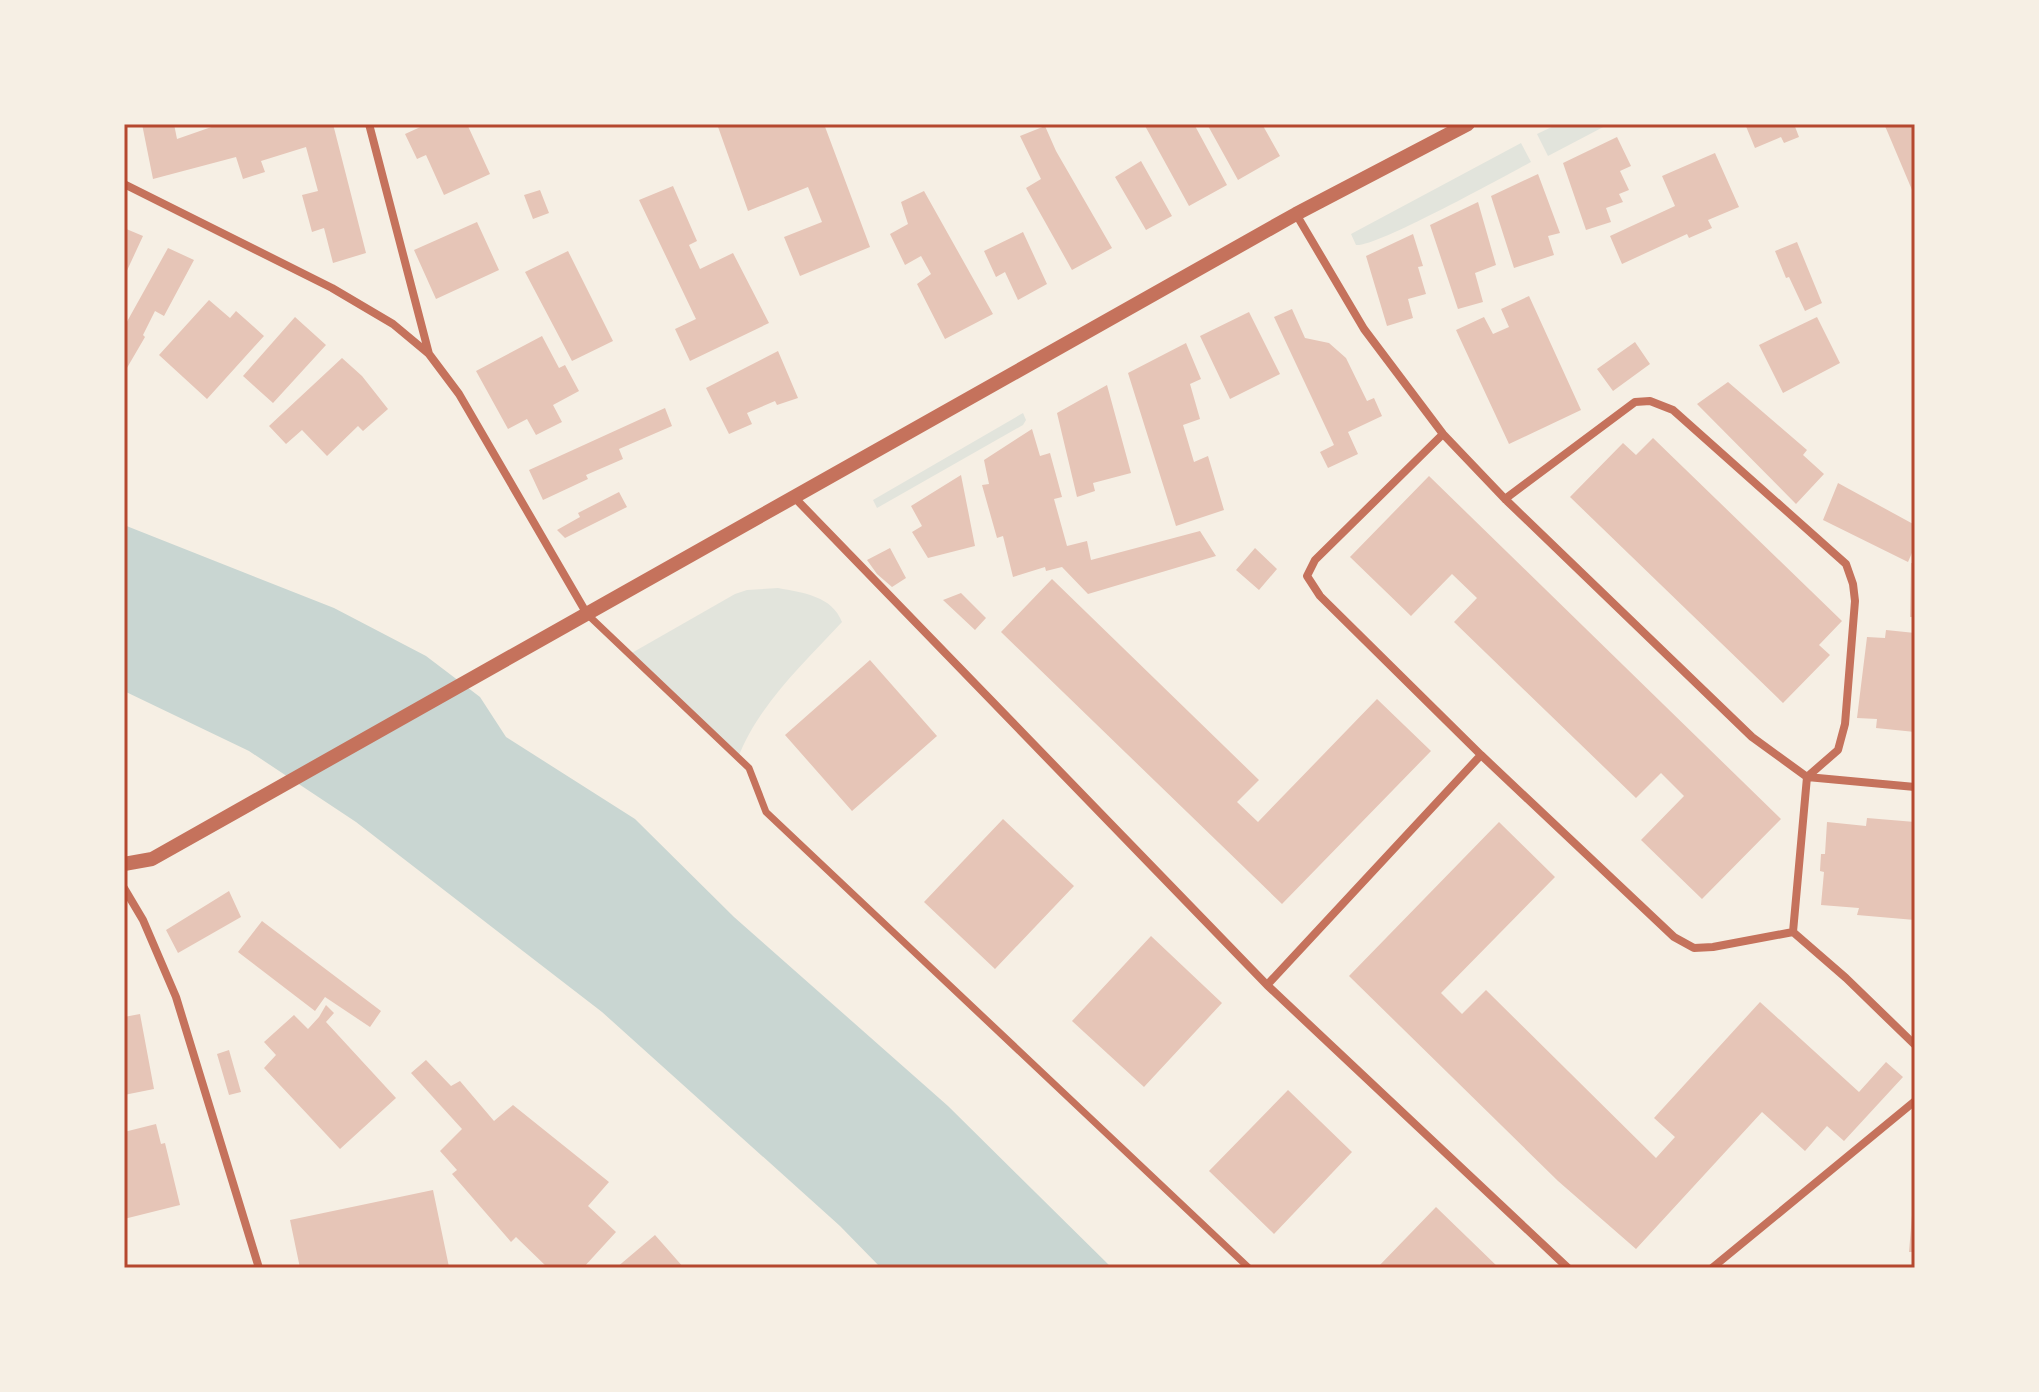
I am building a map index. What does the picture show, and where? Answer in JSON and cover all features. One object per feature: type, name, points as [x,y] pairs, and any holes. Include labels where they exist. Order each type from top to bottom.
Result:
[{"type":"street","points":[[369,124],[429,354]]},
{"type":"street","points":[[124,864],[152,859],[1296,214],[1468,124]]},
{"type":"street","points":[[124,184],[332,288],[393,324],[429,354],[459,394],[587,614],[749,768],[766,812],[1249,1268]]},
{"type":"street","points":[[1296,214],[1364,329],[1443,434],[1505,499],[1752,737],[1807,777],[1915,787]]},
{"type":"street","points":[[1505,499],[1635,402],[1650,401],[1673,410],[1846,564],[1855,601],[1845,724],[1838,750],[1807,777],[1793,932]]},
{"type":"street","points":[[1443,434],[1315,560],[1307,576],[1320,596],[1481,755],[1674,937],[1694,948],[1793,932]]},
{"type":"street","points":[[793,496],[1267,985],[1568,1268]]},
{"type":"street","points":[[1267,985],[1481,755]]},
{"type":"street","points":[[124,888],[143,920],[176,997],[259,1268]]},
{"type":"street","points":[[1793,932],[1915,1045]]},
{"type":"street","points":[[1712,1268],[1915,1101]]},
{"type":"shaded area","points":[[1558,124],[1609,124],[1548,156],[1537,134]]},
{"type":"shaded area","points":[[1521,143],[1531,162],[1388,235],[1356,245],[1351,234]]},
{"type":"shaded area","points":[[1023,413],[1026,420],[1023,425],[877,508],[873,500]]},
{"type":"shaded area","points":[[124,525],[334,608],[426,656],[480,697],[506,737],[635,819],[734,917],[948,1106],[1112,1268],[881,1268],[840,1226],[602,1012],[356,822],[249,751],[124,691]]},
{"type":"shaded area","points":[[778,588],[824,601],[842,622],[770,702],[738,758],[630,654],[735,594]]},
{"type":"building","points":[[142,124],[174,124],[177,139],[220,124],[333,124],[366,253],[333,263],[324,228],[312,232],[302,195],[318,191],[306,147],[261,161],[265,172],[243,179],[236,157],[153,179]]},
{"type":"building","points":[[427,124],[467,124],[490,174],[444,195],[426,155],[417,159],[405,134]]},
{"type":"building","points":[[717,124],[824,124],[870,247],[800,276],[784,237],[822,222],[808,187],[748,211]]},
{"type":"building","points":[[1144,124],[1194,124],[1227,185],[1189,206]]},
{"type":"building","points":[[1207,124],[1262,124],[1280,156],[1238,180]]},
{"type":"building","points":[[1745,124],[1794,124],[1799,137],[1784,143],[1781,137],[1755,148]]},
{"type":"building","points":[[1884,124],[1915,124],[1915,197],[1888,133]]},
{"type":"building","points":[[1045,126],[1112,248],[1072,270],[1026,188],[1041,179],[1020,136]]},
{"type":"building","points":[[1617,137],[1631,166],[1620,171],[1629,190],[1619,194],[1623,202],[1606,208],[1611,222],[1586,230],[1563,163]]},
{"type":"building","points":[[1715,153],[1739,207],[1708,220],[1712,228],[1689,238],[1687,234],[1622,264],[1610,236],[1675,206],[1662,176]]},
{"type":"building","points":[[1141,161],[1172,216],[1146,230],[1115,177]]},
{"type":"building","points":[[1538,174],[1560,233],[1548,236],[1554,255],[1514,268],[1491,196]]},
{"type":"building","points":[[673,186],[697,241],[689,245],[700,269],[733,253],[769,323],[690,361],[675,329],[696,319],[639,200]]},
{"type":"building","points":[[540,190],[549,213],[533,219],[524,195]]},
{"type":"building","points":[[924,191],[993,314],[945,339],[917,284],[931,274],[921,256],[905,265],[890,234],[908,224],[901,202]]},
{"type":"building","points":[[1478,202],[1496,265],[1475,273],[1483,302],[1458,309],[1430,225]]},
{"type":"building","points":[[477,222],[499,270],[436,299],[414,250]]},
{"type":"building","points":[[124,228],[143,236],[124,277]]},
{"type":"building","points":[[1023,232],[1047,284],[1018,300],[1005,272],[996,277],[984,251]]},
{"type":"building","points":[[1413,234],[1423,266],[1418,267],[1426,294],[1408,299],[1413,318],[1387,326],[1366,256]]},
{"type":"building","points":[[1797,242],[1822,303],[1805,311],[1775,251]]},
{"type":"building","points":[[168,248],[194,260],[164,316],[155,311],[143,335],[145,337],[124,373],[124,327]]},
{"type":"building","points":[[568,251],[613,341],[572,361],[525,272]]},
{"type":"building","points":[[1529,296],[1581,410],[1509,444],[1456,330],[1484,317],[1493,334],[1509,327],[1501,309]]},
{"type":"building","points":[[209,300],[230,318],[236,311],[264,336],[207,399],[159,355]]},
{"type":"building","points":[[1292,309],[1305,338],[1329,343],[1346,358],[1367,401],[1374,398],[1382,416],[1348,432],[1358,454],[1328,468],[1320,452],[1334,445],[1274,317]]},
{"type":"building","points":[[1249,312],[1280,374],[1230,399],[1200,336]]},
{"type":"building","points":[[295,317],[326,345],[273,403],[243,376]]},
{"type":"building","points":[[1817,317],[1840,363],[1783,393],[1759,345]]},
{"type":"building","points":[[542,336],[559,368],[565,365],[579,391],[553,405],[562,422],[536,435],[527,419],[508,429],[476,371]]},
{"type":"building","points":[[1635,342],[1650,364],[1613,391],[1597,369]]},
{"type":"building","points":[[1186,343],[1201,379],[1190,384],[1200,419],[1183,425],[1194,462],[1208,456],[1224,510],[1176,526],[1128,373]]},
{"type":"building","points":[[778,351],[798,398],[777,405],[775,401],[747,413],[752,424],[729,434],[706,388]]},
{"type":"building","points":[[342,358],[362,376],[388,409],[363,431],[358,426],[327,456],[302,430],[286,444],[269,426]]},
{"type":"building","points":[[1728,382],[1807,450],[1803,455],[1824,474],[1796,504],[1697,404]]},
{"type":"building","points":[[1107,385],[1131,473],[1093,483],[1095,491],[1077,497],[1057,413]]},
{"type":"building","points":[[665,408],[672,426],[619,449],[623,459],[586,475],[588,479],[543,500],[529,470]]},
{"type":"building","points":[[1032,429],[1040,456],[1050,453],[1062,497],[1054,499],[1067,546],[1087,541],[1091,560],[1200,531],[1216,556],[1088,594],[1062,567],[1046,571],[1045,567],[1013,577],[1003,536],[997,538],[982,485],[989,484],[984,460]]},
{"type":"building","points":[[1653,438],[1842,621],[1819,645],[1830,655],[1783,703],[1570,497],[1623,443],[1636,455]]},
{"type":"building","points":[[961,475],[975,546],[928,558],[912,532],[922,526],[911,506]]},
{"type":"building","points":[[1429,476],[1781,819],[1702,899],[1641,840],[1684,796],[1661,773],[1636,798],[1454,622],[1477,598],[1452,574],[1411,616],[1350,557]]},
{"type":"building","points":[[1838,483],[1915,525],[1915,546],[1908,562],[1823,520]]},
{"type":"building","points":[[619,492],[627,507],[565,538],[557,530],[580,517],[578,513]]},
{"type":"building","points":[[890,548],[906,578],[892,587],[867,560]]},
{"type":"building","points":[[1255,548],[1277,569],[1259,590],[1236,570]]},
{"type":"building","points":[[1911,563],[1915,563],[1915,617],[1910,617]]},
{"type":"building","points":[[1052,579],[1259,780],[1237,802],[1258,822],[1377,699],[1431,751],[1282,904],[1001,632]]},
{"type":"building","points":[[961,593],[986,618],[975,630],[943,600]]},
{"type":"building","points":[[1886,630],[1915,633],[1915,732],[1876,728],[1877,719],[1857,718],[1867,637],[1885,638]]},
{"type":"building","points":[[870,660],[937,736],[852,811],[785,735]]},
{"type":"building","points":[[1867,818],[1915,822],[1915,920],[1857,915],[1859,908],[1821,905],[1824,872],[1820,871],[1821,854],[1825,854],[1827,822],[1866,826]]},
{"type":"building","points":[[1003,819],[1074,886],[995,969],[924,902]]},
{"type":"building","points":[[1499,822],[1555,877],[1441,993],[1462,1014],[1486,990],[1656,1158],[1675,1137],[1654,1118],[1760,1002],[1859,1092],[1886,1062],[1903,1077],[1844,1141],[1827,1126],[1805,1151],[1762,1112],[1636,1249],[1558,1181],[1349,976]]},
{"type":"building","points":[[229,891],[241,917],[178,953],[166,930]]},
{"type":"building","points":[[262,921],[381,1011],[370,1027],[325,997],[315,1011],[238,952]]},
{"type":"building","points":[[1151,936],[1222,1003],[1144,1087],[1072,1021]]},
{"type":"building","points":[[326,1005],[334,1013],[326,1022],[396,1098],[340,1149],[264,1068],[276,1055],[264,1042],[294,1015],[308,1029]]},
{"type":"building","points":[[140,1014],[154,1089],[124,1095],[124,1017]]},
{"type":"building","points":[[229,1050],[241,1092],[229,1095],[217,1054]]},
{"type":"building","points":[[426,1060],[451,1086],[460,1081],[494,1121],[513,1105],[609,1182],[588,1206],[616,1232],[583,1268],[548,1268],[516,1237],[511,1242],[452,1174],[457,1170],[440,1151],[462,1129],[411,1073]]},
{"type":"building","points":[[1288,1090],[1352,1152],[1274,1234],[1209,1171]]},
{"type":"building","points":[[156,1124],[161,1144],[165,1143],[180,1205],[124,1219],[124,1132]]},
{"type":"building","points":[[433,1190],[449,1267],[320,1268],[319,1265],[300,1268],[290,1220]]},
{"type":"building","points":[[1913,1203],[1915,1252],[1909,1252]]},
{"type":"building","points":[[1436,1207],[1499,1268],[1377,1268]]},
{"type":"building","points":[[655,1235],[684,1268],[616,1268]]}]
